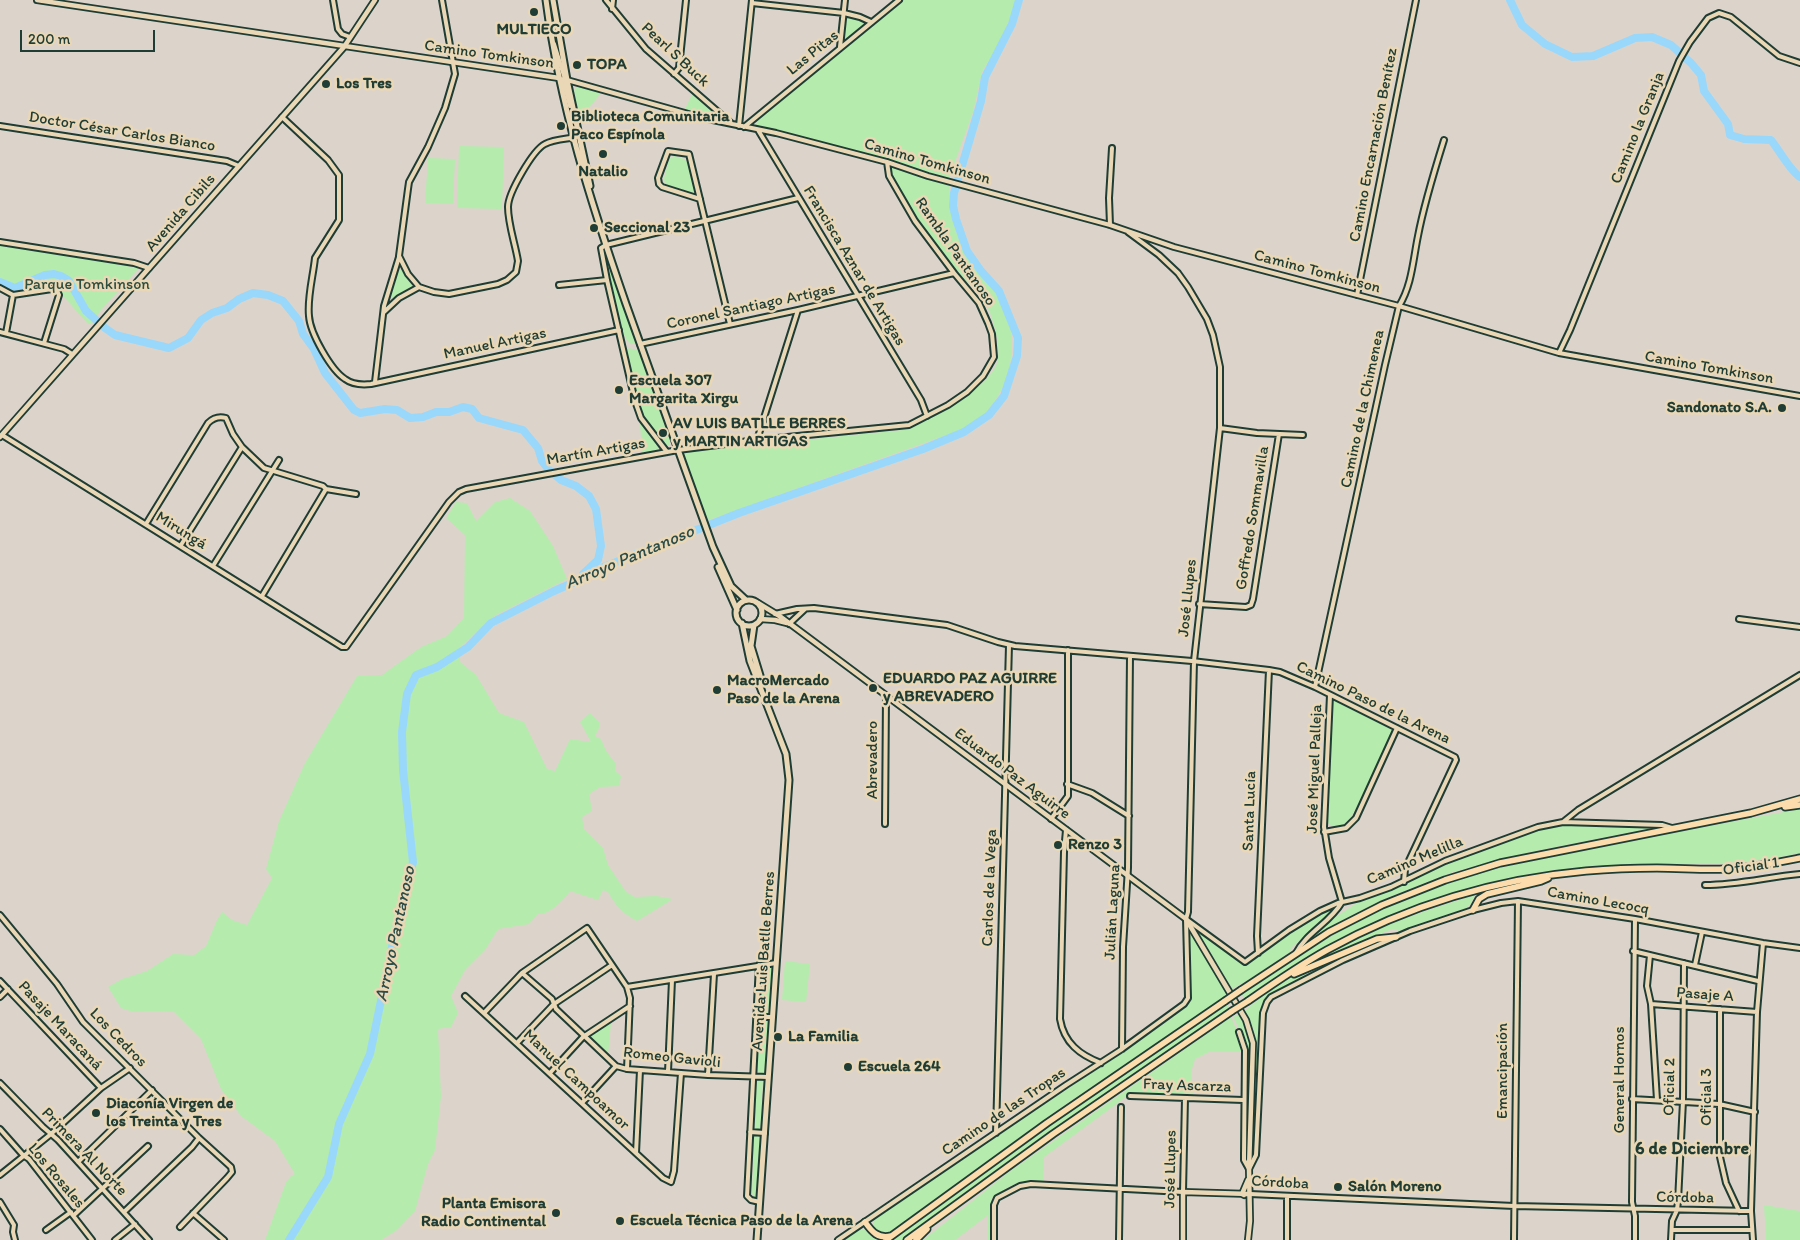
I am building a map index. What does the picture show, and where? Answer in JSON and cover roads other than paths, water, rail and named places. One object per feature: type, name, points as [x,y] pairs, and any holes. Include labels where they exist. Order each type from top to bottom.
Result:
[{"type":"highway","points":[[1757,812],[1800,799]]},
{"type":"highway","points":[[886,1240],[1047,1123],[1241,990],[1330,932],[1382,905],[1444,880],[1500,863],[1800,805]]},
{"type":"highway","points":[[907,1240],[1073,1120],[1282,977],[1341,943],[1404,914],[1476,890],[1585,871],[1642,868],[1726,869],[1757,866],[1800,858]]},
{"type":"highway","points":[[1473,910],[1478,900],[1487,894],[1541,881],[1552,876]]},
{"type":"highway","points":[[1478,900],[1484,908]]},
{"type":"highway","points":[[1282,977],[1289,976],[1318,962],[1377,939],[1396,937]]},
{"type":"highway","points":[[916,1240],[944,1213]]},
{"type":"highway","points":[[865,1222],[878,1235],[883,1237],[893,1235]]},
{"type":"main road","points":[[546,0],[553,42],[574,115],[576,137]]},
{"type":"main road","points":[[553,0],[564,79],[595,214],[711,541],[714,556],[722,579],[742,623],[754,624],[760,619],[762,613],[758,603],[746,600],[731,586],[713,548]]},
{"type":"main road","points":[[737,610],[740,604],[746,600]]},
{"type":"main road","name":"Avenida Luis Batlle Berres","points":[[742,623],[750,661],[786,754],[789,780],[757,1240]]},
{"type":"main road","name":"Avenida Luis Batlle Berres","points":[[754,624],[751,646],[762,688]]},
{"type":"street","name":"Camino Tomkinson","points":[[37,0],[564,79],[732,124],[887,162],[949,182],[1124,229],[1174,247],[1399,306],[1559,353],[1800,396]]},
{"type":"street","points":[[333,0],[338,29],[342,34],[350,36]]},
{"type":"street","name":"Avenida Cibils","points":[[1,436],[344,46],[375,0]]},
{"type":"street","points":[[375,382],[386,297],[400,256],[409,182],[428,147],[445,108],[455,74],[442,0]]},
{"type":"street","name":"Pearl S Buck","points":[[606,0],[646,49],[732,124]]},
{"type":"street","points":[[612,9],[613,0]]},
{"type":"street","points":[[674,74],[679,68],[686,0]]},
{"type":"street","points":[[840,48],[845,0]]},
{"type":"street","name":"Las Pitas","points":[[742,126],[898,0]]},
{"type":"street","name":"Camino Encarnación Benítez","points":[[1357,296],[1416,0]]},
{"type":"street","points":[[742,126],[752,2],[844,13],[871,22]]},
{"type":"street","name":"Camino la Granja","points":[[1559,353],[1685,49],[1708,18],[1716,13],[1722,13],[1731,17],[1779,56],[1800,63]]},
{"type":"street","name":"Manuel Artigas","points":[[282,117],[334,166],[339,175],[340,216],[337,224],[315,258],[309,315],[313,332],[335,370],[345,380],[355,384],[375,382],[619,330]]},
{"type":"street","name":"Doctor César Carlos Bianco","points":[[0,126],[227,161],[239,166]]},
{"type":"street","name":"Francisca Aznar de Artigas","points":[[758,130],[921,400],[927,416]]},
{"type":"street","points":[[400,256],[408,274],[419,286],[441,294],[498,284],[507,280],[518,267],[508,208],[511,192],[543,145],[576,137]]},
{"type":"street","name":"Camino de la Chimenea","points":[[1315,687],[1384,364],[1399,306],[1404,298],[1410,278],[1429,188],[1444,140]]},
{"type":"street","points":[[1110,225],[1112,148]]},
{"type":"street","points":[[700,199],[662,187],[659,184],[658,178],[668,151],[689,154],[700,199],[705,221],[730,324]]},
{"type":"street","name":"Rambla Pantanoso","points":[[887,162],[890,176],[915,221],[979,303],[992,334],[994,357],[989,368],[973,387],[948,405],[927,416]]},
{"type":"street","points":[[668,452],[648,428],[638,409],[601,248],[606,245],[798,198]]},
{"type":"street","name":"José Llupes","points":[[1124,229],[1152,249],[1178,273],[1188,287],[1207,319],[1213,335],[1220,367],[1220,428],[1194,661],[1188,912],[1186,919],[1188,998],[1184,1004]]},
{"type":"street","points":[[0,242],[134,263],[149,268]]},
{"type":"street","name":"Coronel Santiago Artigas","points":[[640,344],[798,310],[954,273]]},
{"type":"street","points":[[559,285],[607,280]]},
{"type":"street","points":[[384,312],[399,298],[419,286]]},
{"type":"street","points":[[0,288],[13,295],[52,289],[57,291],[59,295],[44,343]]},
{"type":"street","points":[[6,333],[13,295]]},
{"type":"street","points":[[757,440],[798,310]]},
{"type":"street","points":[[0,332],[64,349],[72,354]]},
{"type":"street","name":"Martín Artigas","points":[[346,646],[455,495],[473,487],[678,450],[909,425],[927,416]]},
{"type":"street","points":[[146,524],[208,423],[218,417],[226,418],[233,434],[242,447],[264,468],[322,486],[326,489],[356,494]]},
{"type":"street","points":[[1220,428],[1303,435]]},
{"type":"street","name":"Goffredo Sommavilla","points":[[1199,604],[1246,607],[1251,604],[1279,434]]},
{"type":"street","name":"Mirungá","points":[[1,436],[181,545],[342,647],[346,646]]},
{"type":"street","points":[[181,545],[242,447]]},
{"type":"street","points":[[213,566],[279,460]]},
{"type":"street","points":[[262,596],[326,489]]},
{"type":"street","points":[[758,603],[789,624]]},
{"type":"street","name":"Camino Paso de la Arena","points":[[775,614],[814,608],[947,625],[1008,645],[1194,661],[1280,672],[1315,687],[1455,757],[1456,762],[1405,869],[1404,882]]},
{"type":"street","points":[[789,624],[805,609]]},
{"type":"street","points":[[760,619],[777,620],[789,624]]},
{"type":"street","points":[[1739,620],[1800,627]]},
{"type":"street","name":"Eduardo Paz Aguirre","points":[[789,624],[1005,786],[1245,962],[1258,953]]},
{"type":"street","name":"Carlos de la Vega","points":[[996,1133],[1008,645]]},
{"type":"street","points":[[1051,819],[1067,797],[1068,650]]},
{"type":"street","name":"Julián Laguna","points":[[1122,1049],[1123,947],[1129,816],[1130,656]]},
{"type":"street","name":"Santa Lucía","points":[[1258,953],[1257,936],[1269,670]]},
{"type":"street","name":"Camino Melilla","points":[[1564,822],[1578,810],[1800,675]]},
{"type":"street","name":"José Miguel Palleja","points":[[1330,695],[1324,832],[1329,858],[1342,902]]},
{"type":"street","name":"Abrevadero","points":[[885,824],[886,696]]},
{"type":"street","points":[[1324,832],[1346,828],[1356,818],[1397,728]]},
{"type":"street","points":[[1067,784],[1092,792],[1129,816]]},
{"type":"street","name":"Camino Melilla","points":[[1342,902],[1360,898],[1404,882],[1466,852],[1538,827],[1564,822],[1662,825],[1674,829]]},
{"type":"street","points":[[1066,830],[1061,1026],[1075,1048],[1083,1055],[1101,1063]]},
{"type":"street","name":"Oficial 1","points":[[1705,885],[1736,884],[1764,878],[1800,874]]},
{"type":"street","name":"Camino Lecocq","points":[[1396,937],[1473,910],[1518,901],[1800,948]]},
{"type":"street","name":"Emancipación","points":[[1514,1240],[1518,901]]},
{"type":"street","points":[[1258,953],[1299,923],[1320,911],[1342,902]]},
{"type":"street","points":[[1296,953],[1301,943],[1333,916],[1342,902]]},
{"type":"street","name":"Los Cedros","points":[[0,915],[57,984],[83,1022],[199,1138],[231,1167],[232,1172],[193,1213]]},
{"type":"street","points":[[1186,919],[1242,1014],[1253,1043],[1248,1225]]},
{"type":"street","name":"General Hornos","points":[[1635,920],[1632,1099],[1632,1202],[1635,1216],[1635,1240]]},
{"type":"street","points":[[484,1013],[522,973],[586,928],[630,994],[627,1069]]},
{"type":"street","points":[[1695,966],[1702,932]]},
{"type":"street","points":[[1249,1169],[1256,1155],[1262,1028],[1265,1007],[1271,998],[1281,991],[1342,960],[1396,937]]},
{"type":"street","points":[[1753,1240],[1752,1211],[1758,981],[1763,943]]},
{"type":"street","points":[[1633,951],[1758,981]]},
{"type":"street","points":[[1650,954],[1647,986],[1651,1004],[1657,1100]]},
{"type":"street","points":[[627,987],[776,963]]},
{"type":"street","name":"Oficial 2","points":[[1672,1240],[1672,1221],[1677,1210],[1683,1101],[1684,963]]},
{"type":"street","points":[[517,1043],[554,1004],[612,965]]},
{"type":"street","points":[[759,965],[748,1196],[751,1200],[760,1202]]},
{"type":"street","name":"Romeo Gavioli","points":[[522,973],[552,999],[556,1009],[616,1066],[627,1069],[708,1075],[768,1077]]},
{"type":"street","points":[[708,1075],[714,974]]},
{"type":"street","points":[[668,1072],[672,980]]},
{"type":"street","name":"Pasaje Maracaná","points":[[0,981],[101,1088]]},
{"type":"street","points":[[0,998],[8,990]]},
{"type":"street","name":"Manuel Campoamor","points":[[465,996],[663,1178],[671,1182],[674,1171],[681,1073]]},
{"type":"street","name":"Camino de las Tropas","points":[[838,1240],[1122,1049],[1184,1004]]},
{"type":"street","name":"Pasaje A","points":[[1651,1004],[1757,1012]]},
{"type":"street","points":[[550,1073],[583,1036],[630,1006]]},
{"type":"street","name":"Oficial 3","points":[[1720,1009],[1719,1104],[1721,1163],[1726,1183],[1739,1211]]},
{"type":"street","points":[[756,1017],[772,1017]]},
{"type":"street","points":[[1239,1032],[1245,1050],[1243,1100],[1244,1160],[1249,1169]]},
{"type":"street","points":[[582,1102],[616,1066]]},
{"type":"street","points":[[0,1174],[51,1134],[101,1088],[130,1068]]},
{"type":"street","points":[[636,1153],[640,1070]]},
{"type":"street","name":"Primera Al Norte","points":[[0,1083],[78,1162],[149,1240]]},
{"type":"street","points":[[78,1162],[152,1090]]},
{"type":"street","name":"Fray Ascarza","points":[[1130,1096],[1243,1100]]},
{"type":"street","name":"José Llupes","points":[[1183,1240],[1184,1098]]},
{"type":"street","points":[[1632,1099],[1719,1104],[1755,1112]]},
{"type":"street","points":[[1119,1240],[1121,1107]]},
{"type":"street","name":"Los Rosales","points":[[0,1129],[23,1155],[30,1159],[92,1240]]},
{"type":"street","points":[[750,1132],[765,1133]]},
{"type":"street","points":[[124,1212],[199,1138]]},
{"type":"street","points":[[46,1230],[72,1213],[148,1146]]},
{"type":"street","points":[[1248,1240],[1248,1200],[1242,1194],[1249,1176]]},
{"type":"street","name":"Córdoba","points":[[994,1240],[994,1202],[1002,1194],[1024,1184],[1514,1206],[1752,1211]]},
{"type":"street","points":[[1287,1196],[1287,1240]]},
{"type":"street","points":[[0,1202],[14,1225],[12,1232],[15,1240]]},
{"type":"street","points":[[180,1227],[193,1213],[224,1240]]},
{"type":"street","points":[[115,1240],[135,1224]]},
{"type":"street","name":"Córdoba","points":[[1672,1230],[1752,1230]]},
{"type":"waterway","name":"Arroyo Pantanoso","points":[[289,1240],[328,1177],[339,1124],[370,1054],[393,942],[413,862],[403,770],[402,732],[407,694],[416,675],[437,667],[468,647],[491,623],[577,581],[591,572],[739,513],[923,449],[964,432],[989,415],[1004,396],[1017,356],[1018,338],[999,291],[981,271],[967,251],[953,206],[954,193],[981,101],[985,77],[1012,24],[1019,0]]},
{"type":"waterway","name":"Arroyo Pantanoso","points":[[1510,0],[1522,25],[1545,44],[1572,57],[1593,56],[1635,38],[1652,37],[1671,45],[1701,75],[1704,91],[1728,124],[1730,135],[1744,139],[1771,140],[1789,166],[1800,177]]},
{"type":"waterway","points":[[0,282],[15,288],[45,275],[54,274],[61,276],[69,281],[86,311],[115,335],[169,348],[188,338],[201,320],[253,293],[268,295],[283,301],[299,321],[303,334],[314,349],[325,373],[354,410],[360,413],[385,409],[397,410],[410,418],[423,417],[436,412],[449,412],[463,407],[472,409],[479,418],[523,430],[538,448],[542,461],[549,470],[561,480],[576,486],[589,496],[596,509],[601,546],[598,560],[583,574]]},
{"type":"place","name":"MULTIECO","points":[[534,12]]},
{"type":"place","name":"TOPA","points":[[577,65]]},
{"type":"place","name":"Los Tres","points":[[326,84]]},
{"type":"place","name":"Biblioteca Comunitaria Paco Espínola","points":[[561,126]]},
{"type":"place","name":"Natalio","points":[[603,154]]},
{"type":"place","name":"Seccional 23","points":[[594,228]]},
{"type":"place","name":"Escuela 307 Margarita Xirgu","points":[[619,390]]},
{"type":"place","name":"Sandonato S.A.","points":[[1782,408]]},
{"type":"place","name":"AV LUIS BATLLE BERRES y MARTIN ARTIGAS","points":[[663,433]]},
{"type":"place","name":"EDUARDO PAZ AGUIRRE y ABREVADERO","points":[[873,688]]},
{"type":"place","name":"MacroMercado Paso de la Arena","points":[[717,690]]},
{"type":"place","name":"Renzo 3","points":[[1058,845]]},
{"type":"place","name":"La Familia","points":[[778,1037]]},
{"type":"place","name":"Escuela 264","points":[[848,1067]]},
{"type":"place","name":"Diaconía Virgen de los Treinta y Tres","points":[[96,1113]]},
{"type":"place","name":"Salón Moreno","points":[[1338,1187]]},
{"type":"place","name":"Planta Emisora Radio Continental","points":[[556,1213]]},
{"type":"place","name":"Escuela Técnica Paso de la Arena","points":[[620,1221]]},
{"type":"district","name":"6 de Diciembre","points":[[1692,1149]]},
{"type":"park label","name":"Parque Tomkinson","points":[[87,285]]}]
